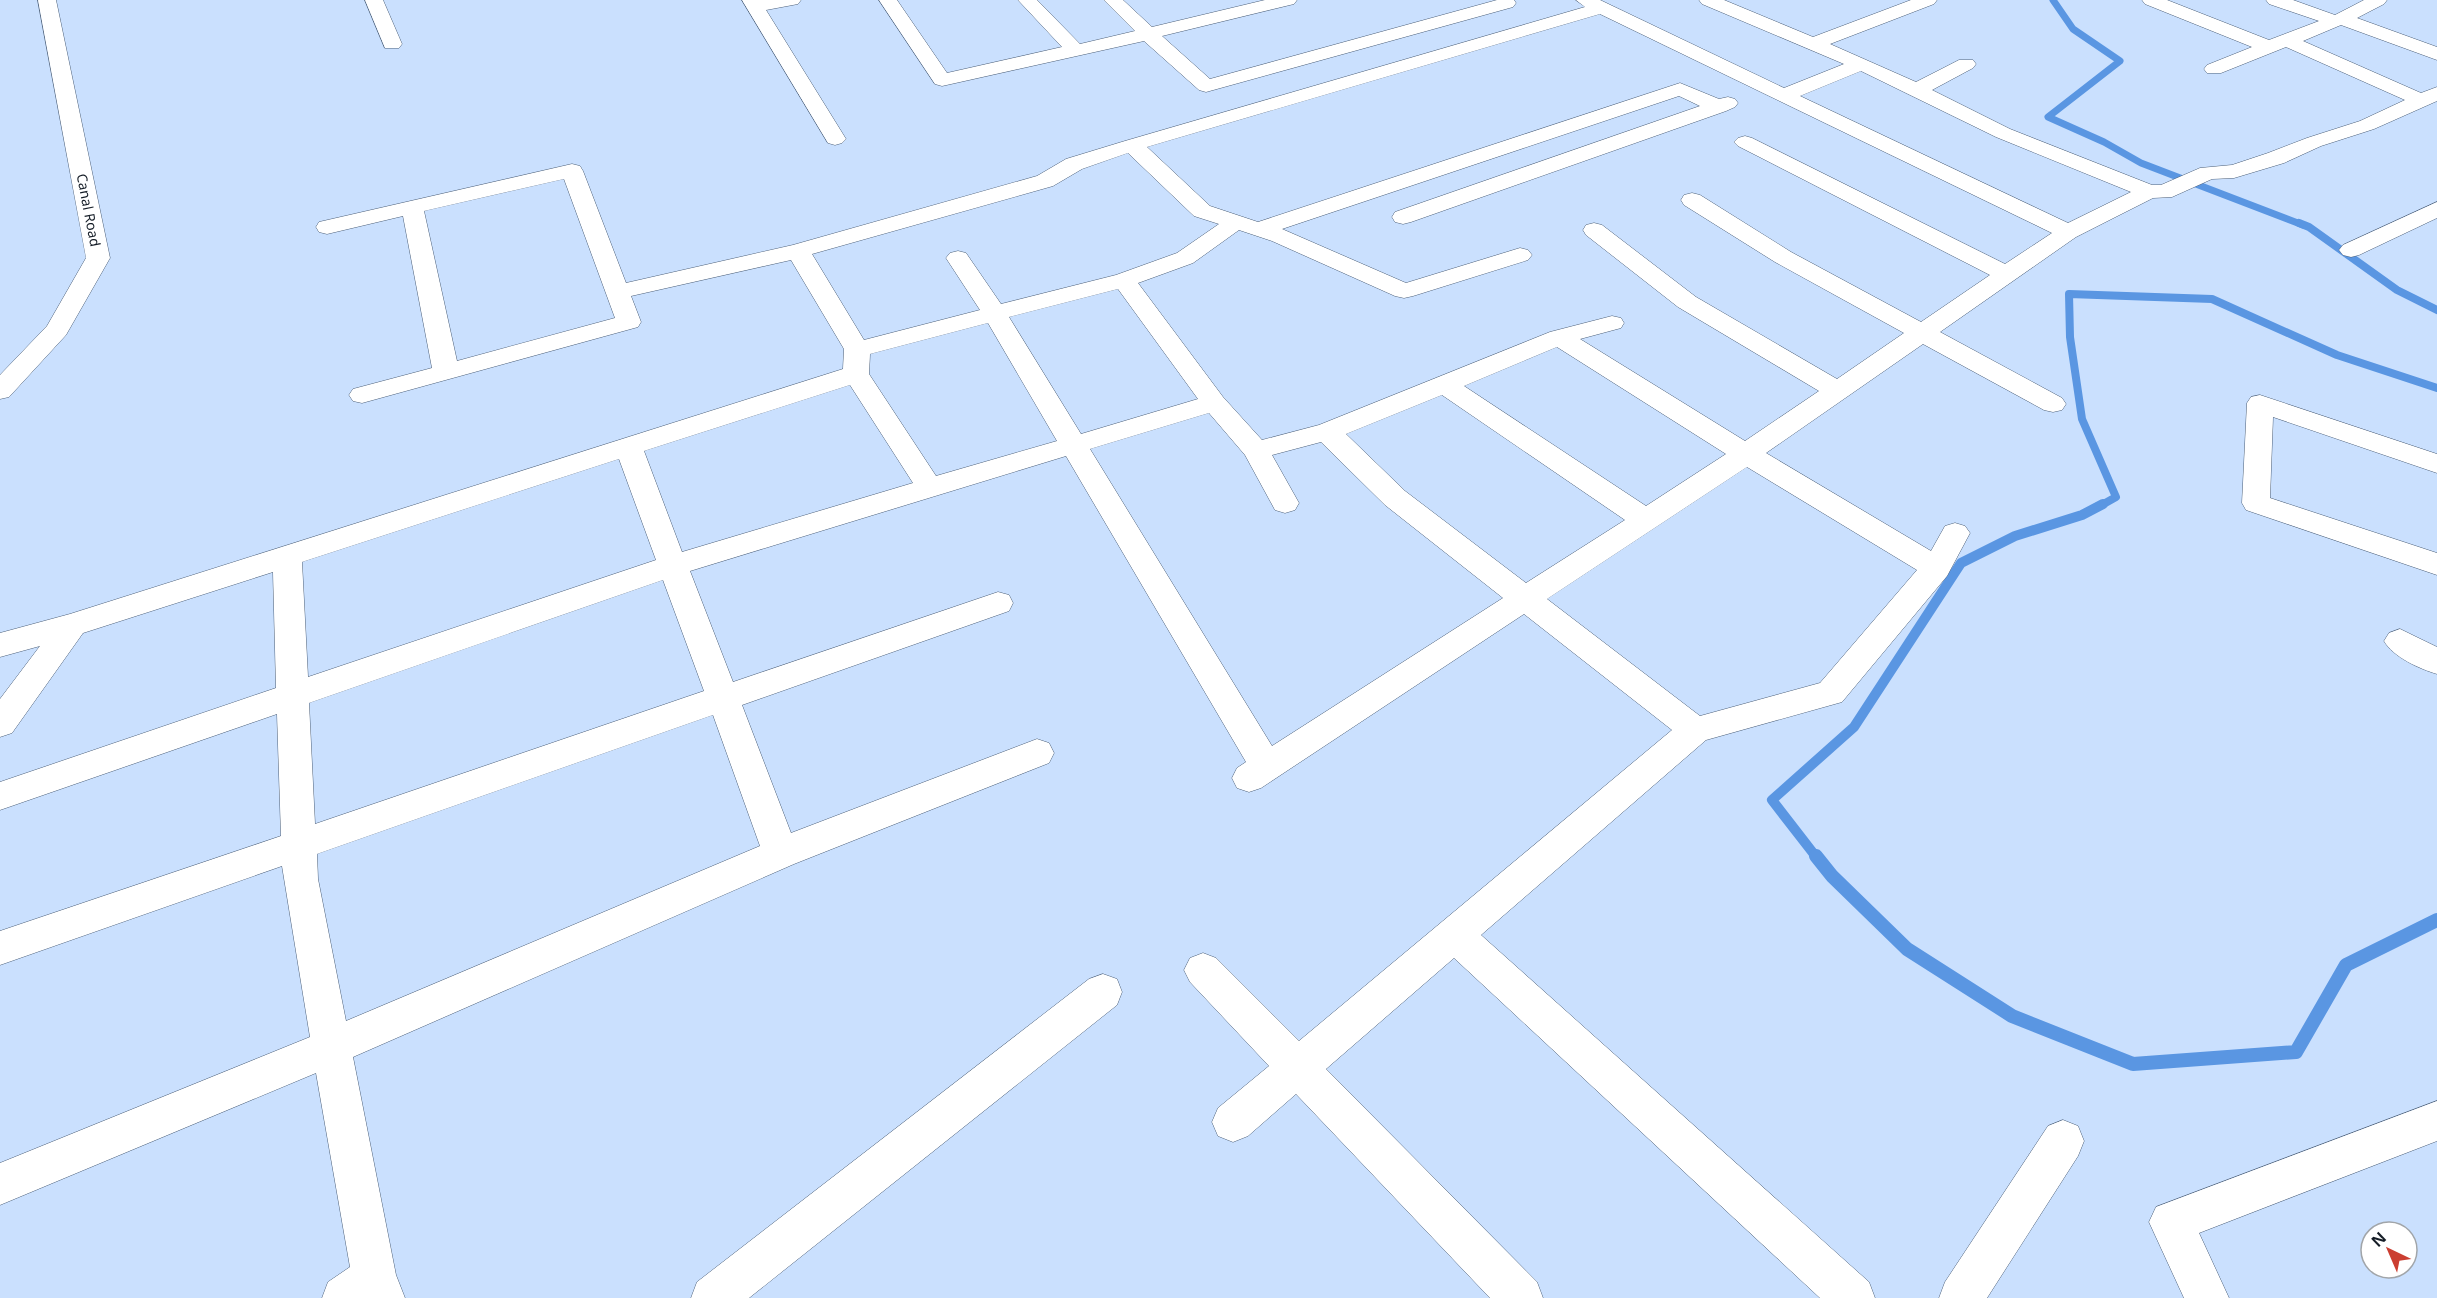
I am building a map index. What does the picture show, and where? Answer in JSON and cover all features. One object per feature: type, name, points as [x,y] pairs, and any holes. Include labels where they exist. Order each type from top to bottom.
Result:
[{"type":"street","name":"Canal Road","points":[[0,391],[57,330],[98,258],[47,0]]},
{"type":"street","points":[[374,0],[392,44]]},
{"type":"street","points":[[792,0],[753,4],[835,139]]},
{"type":"street","points":[[888,0],[942,80],[1076,51],[1288,0]]},
{"type":"street","points":[[1113,0],[1206,87],[1507,3]]},
{"type":"street","points":[[1812,44],[1928,0]]},
{"type":"street","points":[[2151,0],[2430,97]]},
{"type":"street","points":[[2276,0],[2437,54]]},
{"type":"street","points":[[2214,69],[2378,0]]},
{"type":"street","points":[[1031,1],[1076,51]]},
{"type":"street","points":[[1717,1],[1860,64],[2003,133],[2156,191]]},
{"type":"street","points":[[617,292],[798,250],[1045,181],[1074,164],[1132,145],[1594,4],[2068,232]]},
{"type":"street","points":[[1784,95],[1860,64]]},
{"type":"street","points":[[1916,90],[1966,64]]},
{"type":"street","points":[[1403,217],[1719,107],[1764,86]]},
{"type":"street","points":[[0,645],[628,446],[856,362],[995,314],[1124,280],[1185,258],[1248,226],[1680,89],[1719,107]]},
{"type":"street","points":[[958,258],[995,314],[1073,445],[1257,772],[1746,454],[2068,232],[2156,191],[2208,173],[2234,171],[2276,158],[2314,142],[2367,125],[2430,97]]},
{"type":"street","points":[[1745,142],[2006,274]]},
{"type":"street","points":[[1132,145],[1202,210],[1248,226],[1404,291],[1520,255]]},
{"type":"street","points":[[327,227],[572,171],[629,322],[362,395]]},
{"type":"street","points":[[1692,200],[1783,257],[2054,404]]},
{"type":"street","points":[[412,207],[446,372]]},
{"type":"street","points":[[2351,250],[2437,208]]},
{"type":"street","points":[[1594,230],[1687,303],[1838,391]]},
{"type":"street","points":[[798,250],[856,362],[929,487]]},
{"type":"street","points":[[1124,280],[1214,403],[1256,450],[1285,503]]},
{"type":"street","points":[[1256,450],[1327,432],[1558,337],[1612,323]]},
{"type":"street","points":[[1558,337],[1746,454],[1936,568]]},
{"type":"street","points":[[1444,385],[1646,520]]},
{"type":"street","points":[[0,796],[672,565],[1214,403]]},
{"type":"street","points":[[2437,464],[2260,403],[2256,503],[2437,564]]},
{"type":"street","points":[[1327,432],[1395,498],[1695,730]]},
{"type":"street","points":[[628,446],[781,853]]},
{"type":"street","points":[[1233,1122],[1695,730],[1831,693],[1936,568],[1955,534]]},
{"type":"street","points":[[287,555],[300,879],[331,1047],[367,1291]]},
{"type":"street","points":[[0,948],[998,603]]},
{"type":"street","points":[[0,724],[72,624]]},
{"type":"street","points":[[2400,641],[2437,662]]},
{"type":"street","points":[[0,1184],[331,1047],[781,853],[1037,753]]},
{"type":"street","points":[[1455,935],[1852,1298]]},
{"type":"street","points":[[1203,970],[1521,1298]]},
{"type":"street","points":[[713,1298],[1103,992]]},
{"type":"street","points":[[2207,1298],[2171,1222],[2437,1121]]},
{"type":"street","points":[[1961,1298],[2062,1141]]},
{"type":"waterway","points":[[2053,0],[2073,29],[2120,61],[2048,117],[2104,142],[2141,163],[2303,225]]},
{"type":"waterway","points":[[2299,223],[2309,227],[2397,290],[2437,310]]},
{"type":"waterway","points":[[2100,506],[2116,497],[2082,419],[2070,337],[2069,294],[2212,299],[2337,355],[2437,388]]},
{"type":"waterway","points":[[1817,858],[1772,800],[1854,727],[1961,563],[2015,536],[2082,515],[2103,504]]},
{"type":"waterway","points":[[1816,856],[1832,876],[1907,949],[2012,1016],[2133,1064],[2296,1052],[2346,965],[2437,920]]}]
